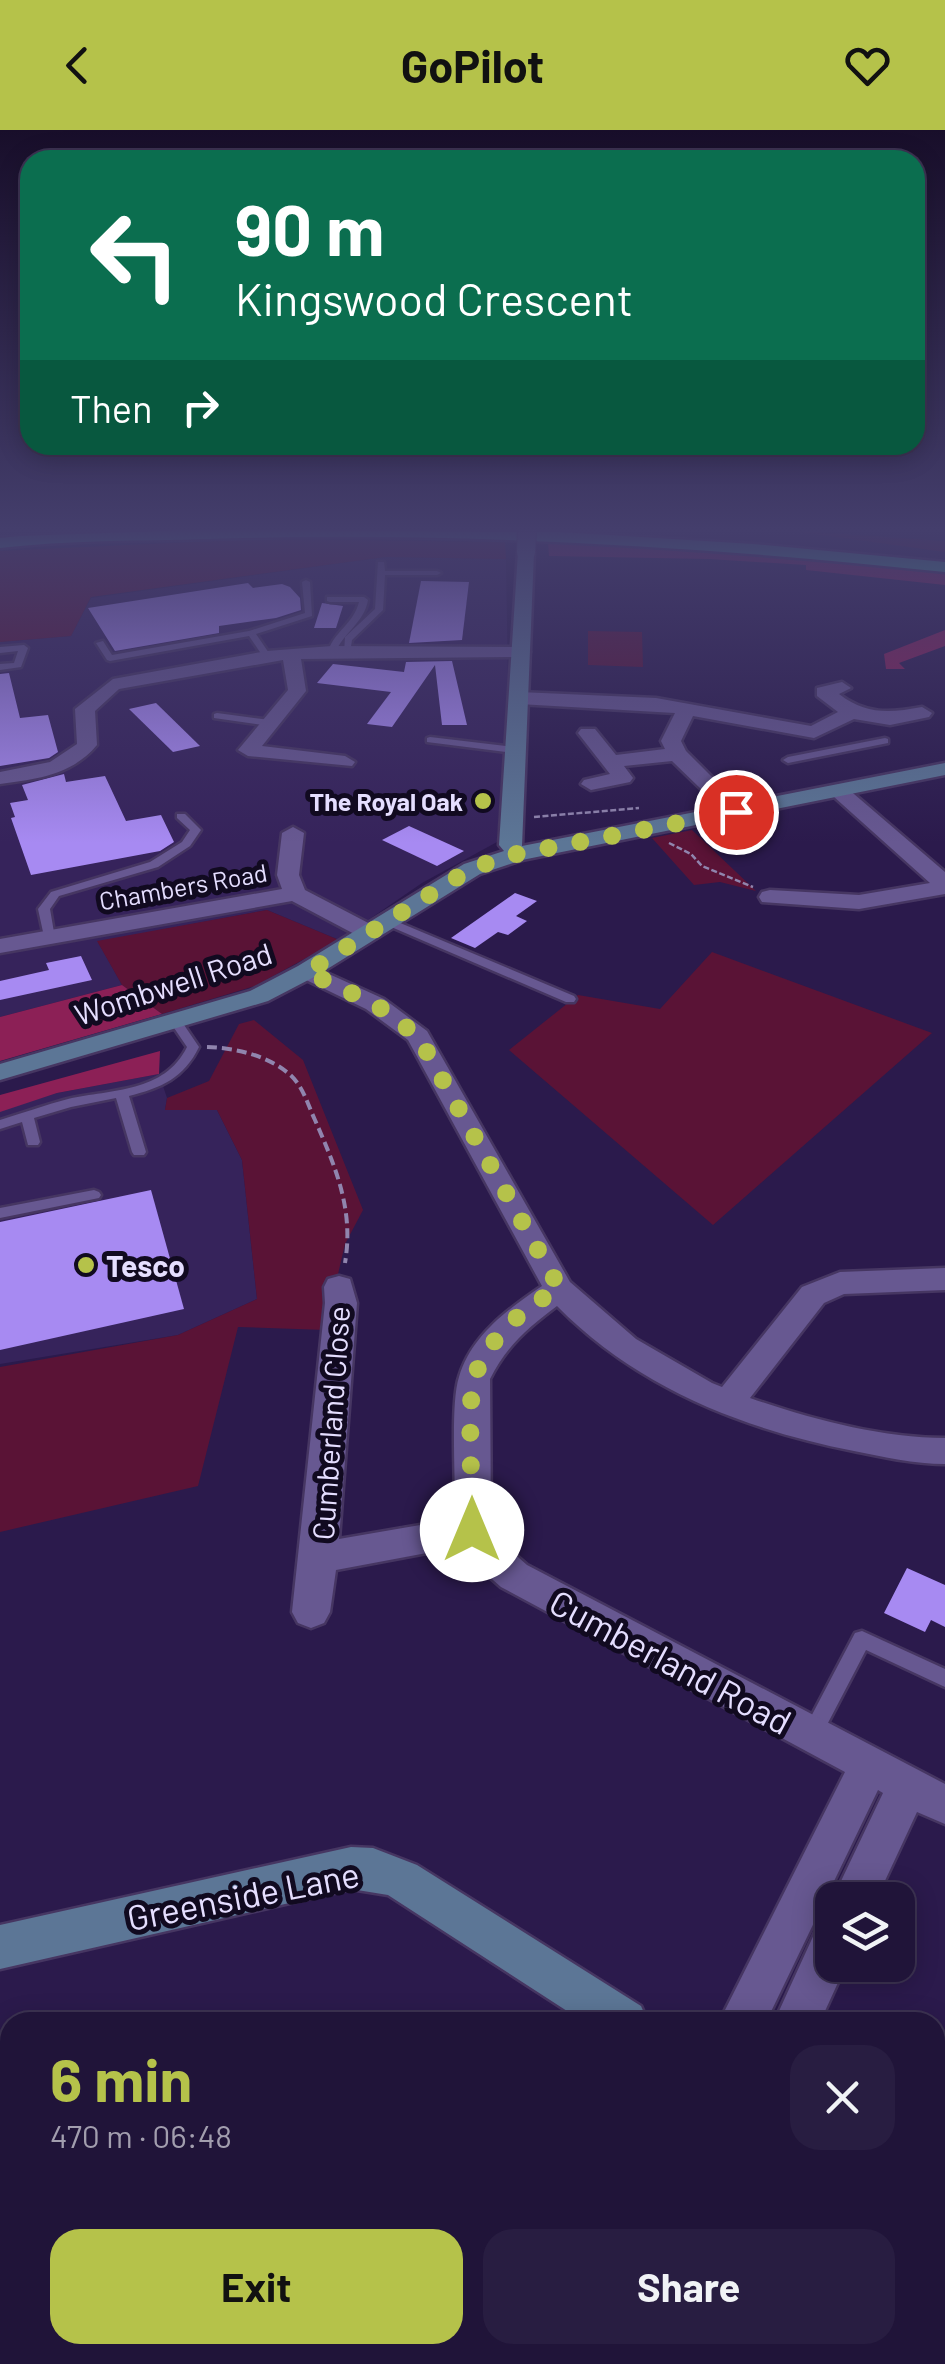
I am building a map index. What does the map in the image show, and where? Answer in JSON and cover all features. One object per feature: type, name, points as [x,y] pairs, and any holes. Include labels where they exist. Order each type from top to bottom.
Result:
[{"type":"street","points":[[517,854],[510,846],[522,634]]},
{"type":"street","points":[[0,778],[42,773],[69,764],[87,745],[85,710],[114,686],[291,653],[521,652]]},
{"type":"street","points":[[291,653],[297,691],[248,750],[346,762]]},
{"type":"street","points":[[842,688],[824,692],[851,713],[890,719],[922,713]]},
{"type":"street","points":[[519,698],[687,709],[814,732],[836,751]]},
{"type":"street","points":[[687,709],[671,741],[678,754],[736,812]]},
{"type":"street","points":[[814,732],[851,713]]},
{"type":"street","points":[[588,733],[623,778],[591,784]]},
{"type":"street","points":[[610,762],[678,754]]},
{"type":"street","name":"Wombwell Road","points":[[0,1072],[259,996],[307,972],[472,868],[645,819],[736,812],[943,772]]},
{"type":"street","points":[[840,792],[945,886]]},
{"type":"street","points":[[293,833],[288,876],[294,894]]},
{"type":"street","points":[[770,897],[859,902],[945,886]]},
{"type":"street","name":"Chambers Road","points":[[0,946],[294,894],[377,927]]},
{"type":"street","points":[[307,972],[375,1004],[418,1036],[560,1289],[590,1322],[674,1378],[728,1403],[794,1426],[945,1452]]},
{"type":"street","points":[[728,1403],[813,1295],[840,1283],[945,1280]]},
{"type":"street","name":"Cumberland Close","points":[[312,1612],[341,1303],[339,1287]]},
{"type":"street","points":[[472,1530],[474,1379],[486,1354],[512,1322],[560,1289]]},
{"type":"street","name":"Cumberland Close","points":[[319,1558],[472,1530]]},
{"type":"street","name":"Cumberland Road","points":[[472,1530],[489,1554],[514,1576],[945,1805]]},
{"type":"street","points":[[747,2012],[869,1766]]},
{"type":"street","points":[[863,1882],[908,1786]]},
{"type":"street","name":"Greenside Lane","points":[[0,1946],[351,1868],[373,1869],[402,1880],[608,2012]]},
{"type":"street","points":[[802,2012],[815,1982]]},
{"type":"lane","points":[[100,643],[110,658],[244,634]]},
{"type":"lane","points":[[252,634],[267,656]]},
{"type":"lane","points":[[342,634],[334,640],[340,651],[353,634]]},
{"type":"lane","points":[[0,650],[24,648],[18,665],[0,667]]},
{"type":"lane","points":[[217,716],[270,723]]},
{"type":"lane","points":[[430,740],[515,750]]},
{"type":"lane","points":[[788,760],[885,741]]},
{"type":"lane","points":[[49,938],[44,909],[55,894],[174,857],[196,830],[181,816]]},
{"type":"lane","points":[[377,927],[570,999]]},
{"type":"lane","points":[[0,1125],[170,1078],[188,1064],[194,1048],[176,1022]]},
{"type":"lane","points":[[121,1092],[139,1152]]},
{"type":"lane","points":[[27,1115],[33,1142]]},
{"type":"lane","points":[[0,1213],[94,1196]]},
{"type":"lane","name":"Cumberland Road","points":[[811,1736],[862,1639],[945,1678]]},
{"type":"path","points":[[511,818],[645,819],[702,866],[770,897]]},
{"type":"path","points":[[194,1048],[218,1047],[261,1060],[294,1078],[306,1097],[345,1191],[348,1250],[339,1287]]},
{"type":"shaded area","points":[[0,634],[72,634],[71,636],[0,642]]},
{"type":"shaded area","points":[[507,634],[508,684],[497,842],[422,883],[339,940],[267,910],[98,942],[122,985],[0,1017],[0,642],[71,636]]},
{"type":"shaded area","points":[[588,634],[642,634],[643,667],[588,665]]},
{"type":"shaded area","points":[[934,634],[945,634],[945,646],[899,663],[905,669],[886,669],[884,654]]},
{"type":"shaded area","points":[[692,830],[756,891],[720,882],[694,885],[652,838]]},
{"type":"shaded area","points":[[267,910],[339,940],[255,986],[162,1014],[122,985],[97,941]]},
{"type":"shaded area","points":[[712,952],[932,1033],[713,1225],[509,1050],[578,995],[660,1009]]},
{"type":"shaded area","points":[[122,985],[162,1014],[0,1061],[0,1017]]},
{"type":"shaded area","points":[[254,1020],[303,1060],[363,1210],[345,1244],[325,1330],[238,1327],[198,1486],[0,1532],[0,1367],[178,1335],[257,1299],[242,1160],[217,1110],[165,1110],[167,1098],[209,1081],[239,1024]]},
{"type":"shaded area","points":[[160,1051],[159,1074],[57,1093],[0,1112],[0,1095]]},
{"type":"shaded area","points":[[159,1074],[167,1098],[165,1110],[217,1110],[242,1160],[257,1299],[178,1335],[0,1364],[0,1111],[57,1093]]},
{"type":"building","points":[[104,634],[212,634],[115,651]]},
{"type":"building","points":[[411,634],[463,634],[462,640],[409,643]]},
{"type":"building","points":[[452,661],[467,725],[442,725],[435,665],[392,727],[367,724],[391,692],[317,683],[333,664],[404,672],[406,662]]},
{"type":"building","points":[[9,673],[20,718],[48,715],[58,752],[49,758],[0,766],[0,674]]},
{"type":"building","points":[[156,703],[200,746],[173,752],[129,709]]},
{"type":"building","points":[[64,774],[66,782],[105,776],[126,821],[161,815],[174,842],[160,851],[31,875],[11,818],[15,817],[10,803],[28,800],[22,785]]},
{"type":"building","points":[[409,826],[464,851],[437,866],[382,840]]},
{"type":"building","points":[[515,893],[537,901],[516,916],[527,921],[508,935],[498,932],[475,948],[451,938]]},
{"type":"building","points":[[81,956],[92,980],[0,1000],[0,981],[49,970],[46,963]]},
{"type":"building","name":"Tesco","points":[[151,1190],[184,1309],[0,1350],[0,1222]]},
{"type":"building","points":[[907,1568],[945,1585],[945,1627],[931,1620],[925,1632],[884,1613]]},
{"type":"place","name":"The Royal Oak","points":[[483,801]]},
{"type":"place","name":"Tesco","points":[[86,1265]]},
{"type":"route","points":[[472,1530],[474,1379],[486,1354],[512,1322],[560,1289],[418,1036],[375,1004],[307,972],[472,868],[517,854],[736,812]]}]
